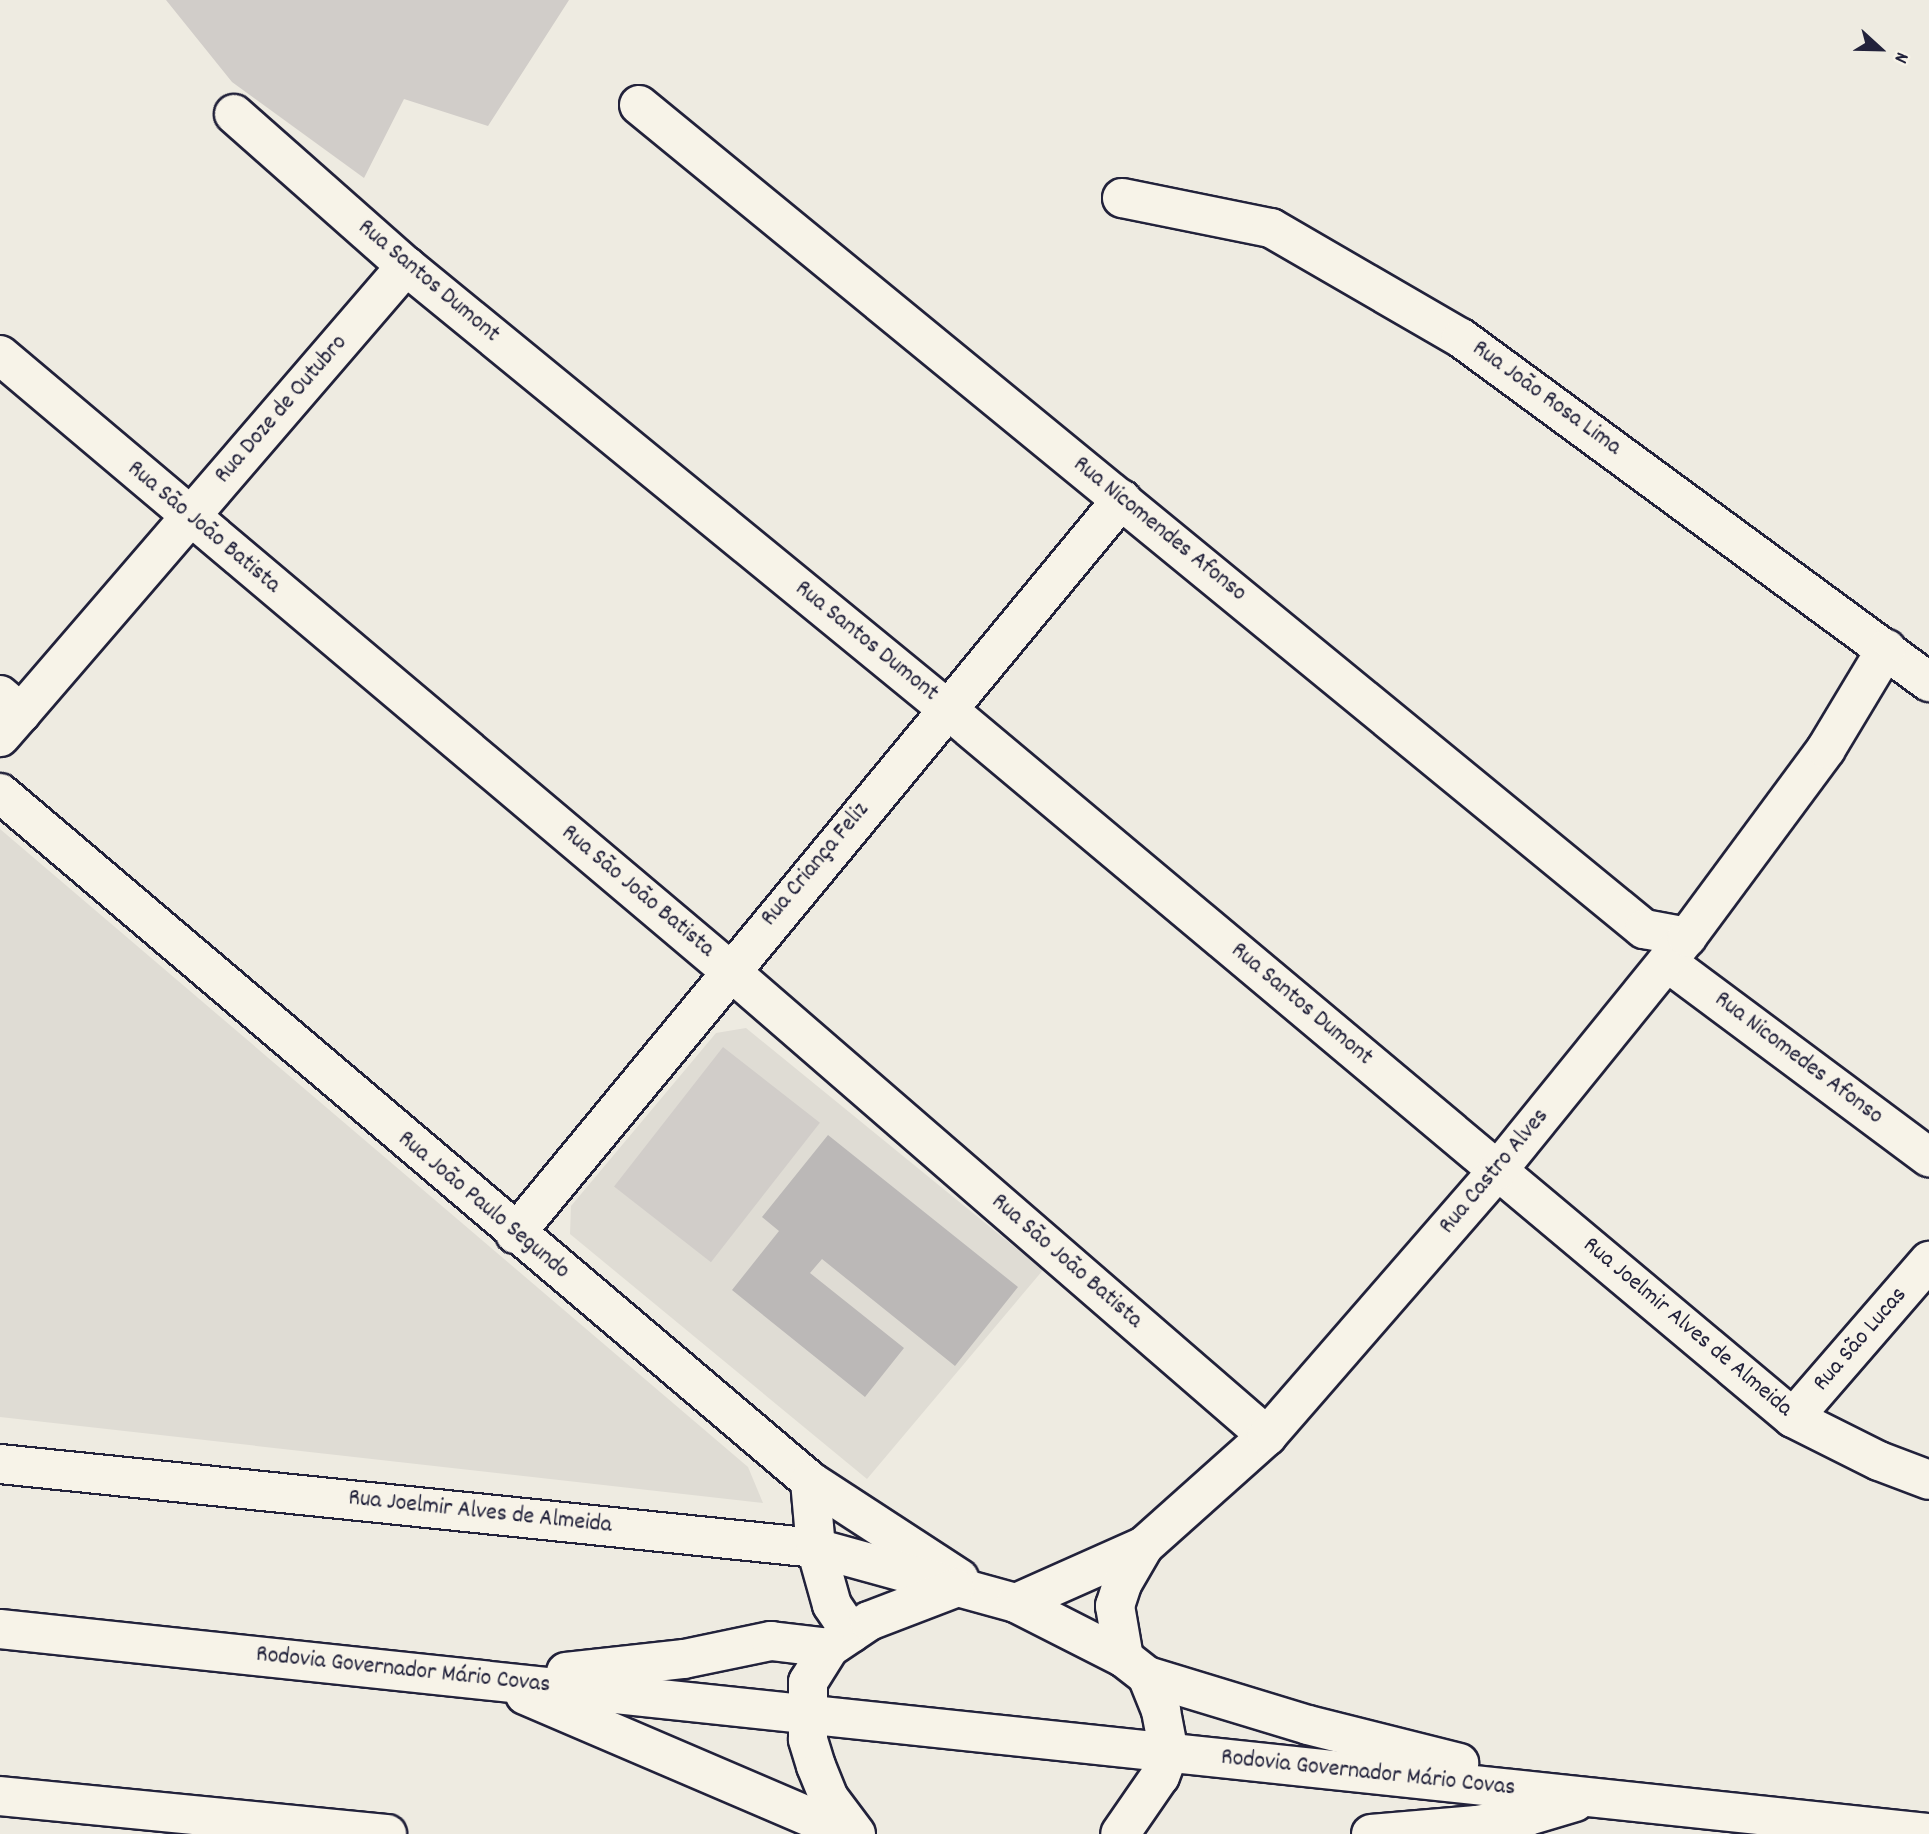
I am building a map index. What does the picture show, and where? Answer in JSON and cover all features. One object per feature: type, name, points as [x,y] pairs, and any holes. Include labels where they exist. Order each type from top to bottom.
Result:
[{"type":"main road","name":"Rua Nicomendes Afonso","points":[[639,106],[1644,929],[1677,949]]},
{"type":"main road","name":"Rua Santos Dumont","points":[[234,114],[406,266],[946,708],[1498,1170]]},
{"type":"main road","name":"Rua João Rosa Lima","points":[[1122,198],[1271,228],[1461,338],[1929,682]]},
{"type":"main road","name":"Rua Doze de Outubro","points":[[7,715],[190,517],[406,266]]},
{"type":"main road","name":"Rua São João Batista","points":[[0,355],[729,970],[1267,1436]]},
{"type":"main road","name":"Rua Criança Feliz","points":[[515,1234],[729,970],[1122,499]]},
{"type":"main road","name":"Rua Castro Alves","points":[[985,1595],[1144,1546],[1267,1436],[1498,1170],[1677,949],[1826,749],[1886,649]]},
{"type":"main road","name":"Rua João Paulo Segundo","points":[[0,793],[515,1234],[810,1481],[985,1595]]},
{"type":"main road","name":"Rua Nicomedes Afonso","points":[[1677,949],[1929,1157]]},
{"type":"main road","name":"Rua Joelmir Alves de Almeida","points":[[1498,1170],[1793,1418],[1879,1461],[1929,1480]]},
{"type":"main road","name":"Rua São Lucas","points":[[1793,1418],[1929,1261]]},
{"type":"main road","name":"Rua Joelmir Alves de Almeida","points":[[0,1464],[816,1548],[985,1595]]},
{"type":"main road","points":[[810,1481],[816,1548],[840,1641]]},
{"type":"main road","points":[[1120,1834],[1160,1776],[1169,1753],[1161,1711],[1135,1667],[1115,1606],[1122,1584],[1144,1546]]},
{"type":"main road","points":[[856,1834],[829,1798],[808,1739],[808,1682],[840,1641],[869,1621],[985,1595],[1135,1667],[1308,1725],[1590,1797]]},
{"type":"main road","name":"Rodovia Governador Mário Covas","points":[[0,1629],[1929,1833]]},
{"type":"main road","points":[[491,1680],[684,1659],[771,1641],[840,1641]]},
{"type":"main road","points":[[491,1680],[849,1834]]},
{"type":"main road","points":[[0,1796],[274,1828],[387,1834]]},
{"type":"main road","points":[[1371,1834],[1528,1816],[1590,1797]]},
{"type":"shaded area","points":[[166,0],[569,0],[488,126],[404,99],[364,178],[232,82]]},
{"type":"shaded area","points":[[0,829],[748,1467],[763,1503],[0,1417]]},
{"type":"shaded area","points":[[746,1028],[1043,1270],[867,1479],[570,1234],[571,1206],[716,1033]]},
{"type":"shaded area","points":[[723,1047],[820,1123],[711,1262],[614,1186]]},
{"type":"building","points":[[828,1135],[1018,1287],[955,1366],[822,1259],[810,1273],[904,1348],[865,1397],[732,1290],[779,1231],[762,1217]]}]
